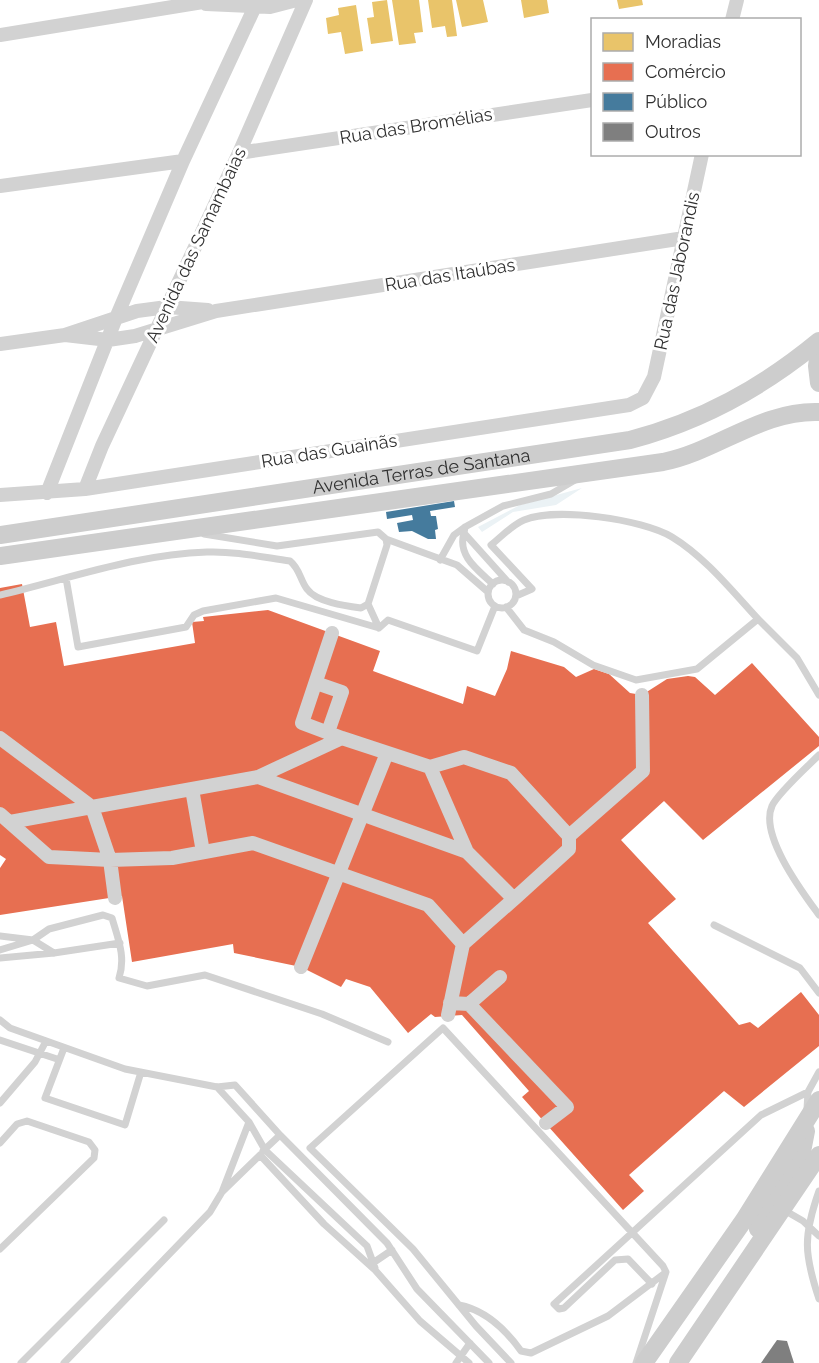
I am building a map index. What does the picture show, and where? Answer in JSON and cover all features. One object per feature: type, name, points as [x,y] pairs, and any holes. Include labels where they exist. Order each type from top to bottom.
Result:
[{"type":"street","points":[[0,35],[215,0]]},
{"type":"street","points":[[198,4],[256,3],[270,7],[297,0]]},
{"type":"street","name":"Avenida das Samambaias","points":[[85,489],[102,446],[239,153],[306,0]]},
{"type":"street","points":[[732,18],[737,0]]},
{"type":"street","points":[[47,493],[116,318],[183,161],[256,3]]},
{"type":"street","name":"Rua das Bromélias","points":[[239,153],[591,100]]},
{"type":"street","name":"Rua das Jaborandis","points":[[650,387],[702,156]]},
{"type":"street","points":[[0,186],[183,161]]},
{"type":"street","name":"Rua das Itaúbas","points":[[65,335],[108,340],[156,330],[216,310],[684,238]]},
{"type":"street","name":"Rua das Itaúbas","points":[[0,344],[65,335],[116,318],[167,307],[216,310]]},
{"type":"street","name":"Avenida Terras de Santana","points":[[0,535],[630,440],[689,422],[736,400],[777,374],[819,341]]},
{"type":"street","points":[[819,352],[817,366],[819,383]]},
{"type":"street","name":"Rua das Guainãs","points":[[0,495],[85,489],[629,405],[643,398],[650,387]]},
{"type":"street","name":"Avenida Terras de Santana","points":[[0,556],[189,531],[681,458],[712,447],[769,418],[790,412],[819,412]]},
{"type":"street","points":[[332,633],[302,723],[430,767],[464,757],[511,773],[569,836],[569,849],[463,944],[449,1009],[469,1004],[500,977]]},
{"type":"street","points":[[316,683],[342,692],[328,732]]},
{"type":"street","points":[[569,836],[643,771],[642,695]]},
{"type":"street","points":[[0,738],[92,807],[110,860],[115,898]]},
{"type":"street","points":[[5,818],[92,807],[258,777],[342,738]]},
{"type":"street","points":[[301,967],[387,753]]},
{"type":"street","points":[[430,767],[467,852],[514,898]]},
{"type":"street","points":[[258,777],[467,852]]},
{"type":"street","points":[[192,789],[203,852]]},
{"type":"street","points":[[5,818],[49,857],[110,860],[172,858],[253,843],[428,905],[463,944]]},
{"type":"street","points":[[469,1004],[567,1107],[546,1123]]},
{"type":"street","points":[[743,1267],[753,1237],[801,1157],[813,1096]]},
{"type":"street","points":[[644,1363],[744,1220],[807,1120]]},
{"type":"street","points":[[678,1363],[784,1210],[819,1155]]},
{"type":"street","points":[[678,1314],[700,1330]]},
{"type":"lane","points":[[440,560],[454,535],[503,506],[556,491],[586,473]]},
{"type":"lane","points":[[506,608],[516,596],[532,589],[491,545],[528,519],[575,516],[645,524],[672,537],[695,555],[797,657],[819,695]]},
{"type":"lane","points":[[464,530],[514,588],[516,596]]},
{"type":"lane","points":[[464,530],[461,542],[463,551],[493,584]]},
{"type":"lane","points":[[189,531],[277,546],[378,532],[386,539],[461,568],[488,592]]},
{"type":"lane","points":[[379,628],[368,604],[386,550],[386,539]]},
{"type":"lane","points":[[0,595],[50,584],[66,578],[184,553],[240,553],[290,561],[295,565],[308,591],[316,596],[357,608],[368,604]]},
{"type":"lane","points":[[66,578],[78,647],[186,627],[194,615],[203,611],[276,598],[379,628]]},
{"type":"lane","points":[[508,582],[500,581],[493,584],[488,592],[489,599],[495,606],[506,608],[524,630],[554,642],[593,665],[636,680],[653,679],[674,671],[702,667],[758,619]]},
{"type":"lane","points":[[379,628],[388,620],[477,651],[495,606]]},
{"type":"lane","points":[[819,755],[772,805],[770,818],[774,839],[782,856],[819,915]]},
{"type":"lane","points":[[0,950],[33,940],[49,928],[103,915],[112,918],[120,943],[124,964],[119,978],[147,986],[205,975],[322,1014],[388,1042]]},
{"type":"lane","points":[[714,925],[800,968],[819,993]]},
{"type":"lane","points":[[0,936],[33,940],[54,953]]},
{"type":"lane","points":[[0,957],[54,953],[120,943]]},
{"type":"lane","points":[[0,1020],[10,1028],[64,1048],[141,1072],[217,1088],[235,1085],[280,1135],[392,1250],[417,1289],[489,1363]]},
{"type":"lane","points":[[511,1363],[413,1249],[310,1148],[443,1028],[666,1272]]},
{"type":"lane","points":[[0,1040],[40,1051],[57,1059]]},
{"type":"lane","points":[[0,1103],[35,1062],[46,1041]]},
{"type":"lane","points":[[64,1048],[57,1059],[45,1098],[125,1125],[141,1072]]},
{"type":"lane","points":[[652,1284],[628,1259],[623,1258],[615,1260],[564,1308],[559,1309],[554,1304],[760,1115],[813,1096],[819,1072]]},
{"type":"lane","points":[[217,1088],[249,1122],[262,1152],[331,1231],[373,1266],[420,1321],[459,1360],[469,1363]]},
{"type":"lane","points":[[0,1143],[17,1124],[27,1121],[89,1142],[95,1150],[94,1158],[0,1249]]},
{"type":"lane","points":[[64,1363],[210,1212],[222,1192],[249,1122]]},
{"type":"lane","points":[[222,1192],[280,1135]]},
{"type":"lane","points":[[262,1152],[367,1246],[373,1266]]},
{"type":"lane","points":[[819,1191],[809,1227],[807,1264],[819,1299]]},
{"type":"lane","points":[[784,1210],[819,1236]]},
{"type":"lane","points":[[21,1363],[164,1220]]},
{"type":"lane","points":[[373,1266],[392,1250]]},
{"type":"lane","points":[[459,1305],[477,1309],[512,1338],[521,1351],[531,1353],[608,1316],[666,1272]]},
{"type":"lane","points":[[636,1363],[666,1272]]},
{"type":"lane","points":[[459,1360],[470,1344]]},
{"type":"shaded area","points":[[582,488],[556,505],[513,512],[482,532],[478,527],[520,505]]},
{"type":"building: Moradias","points":[[387,0],[393,41],[371,44],[367,18],[374,17],[372,2]]},
{"type":"building: Moradias","points":[[392,0],[419,0],[423,32],[414,33],[416,43],[399,45]]},
{"type":"building: Moradias","points":[[428,0],[452,0],[457,36],[447,37],[445,26],[432,28]]},
{"type":"building: Moradias","points":[[456,0],[483,0],[488,22],[462,27]]},
{"type":"building: Moradias","points":[[521,0],[547,0],[549,13],[524,18]]},
{"type":"building: Moradias","points":[[617,0],[642,0],[643,5],[619,9]]},
{"type":"building: Moradias","points":[[356,5],[363,51],[345,54],[341,32],[328,34],[326,18],[339,15],[338,8]]},
{"type":"building: Comércio","points":[[22,584],[30,627],[56,622],[64,666],[195,643],[192,622],[204,621],[203,617],[268,610],[380,651],[373,671],[463,704],[467,686],[495,696],[507,669],[511,651],[564,667],[576,677],[594,669],[609,674],[630,693],[642,695],[667,679],[688,676],[695,677],[715,695],[752,663],[819,737],[819,746],[703,840],[664,801],[621,840],[676,899],[648,923],[739,1025],[750,1022],[758,1028],[801,992],[819,1015],[819,1046],[744,1107],[724,1091],[629,1175],[644,1191],[623,1210],[522,1097],[529,1091],[462,1015],[435,1017],[431,1014],[408,1033],[370,987],[346,979],[341,987],[301,967],[234,953],[233,944],[132,962],[122,896],[0,915],[0,868],[6,859],[0,855],[0,588]]},
{"type":"building: Público","points":[[454,501],[455,507],[430,511],[431,516],[436,516],[438,529],[435,530],[436,539],[428,539],[412,531],[399,532],[397,523],[413,520],[412,515],[387,519],[386,512]]},
{"type":"building: Outros","points":[[777,1340],[787,1341],[794,1363],[761,1363]]}]
